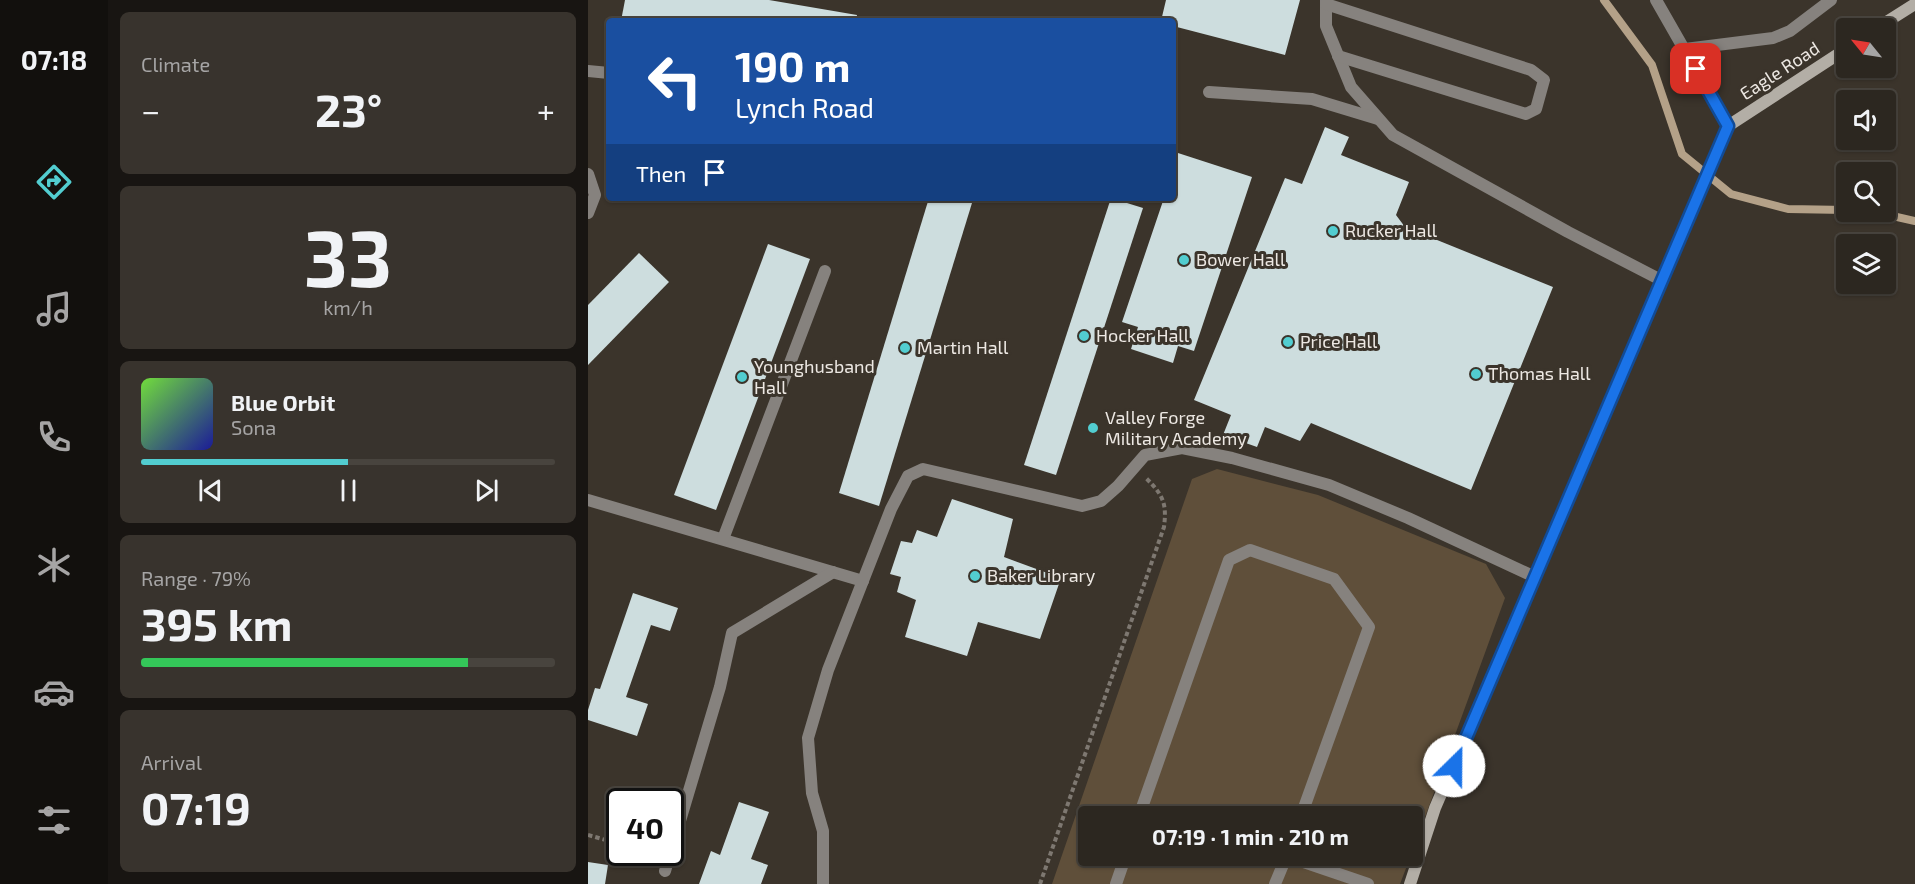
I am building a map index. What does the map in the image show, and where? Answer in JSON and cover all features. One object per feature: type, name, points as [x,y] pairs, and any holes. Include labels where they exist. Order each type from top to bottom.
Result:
[{"type":"street","points":[[1893,18],[1915,4]]},
{"type":"street","name":"Eagle Road","points":[[1728,126],[1836,56]]},
{"type":"street","points":[[1410,884],[1436,808],[1728,126]]},
{"type":"lane","points":[[1656,0],[1728,126]]},
{"type":"lane","points":[[1685,49],[1773,38],[1790,31],[1831,0]]},
{"type":"lane","points":[[1338,56],[1526,114],[1536,109],[1544,80],[1531,70],[1326,2],[1326,26],[1338,56],[1351,87],[1393,135],[1568,232],[1661,280]]},
{"type":"lane","points":[[588,71],[606,74]]},
{"type":"lane","points":[[1209,92],[1312,99],[1379,120]]},
{"type":"lane","points":[[588,174],[595,195],[588,213]]},
{"type":"lane","points":[[723,539],[825,271]]},
{"type":"lane","points":[[823,884],[824,831],[812,793],[808,738],[828,670],[891,509],[908,476],[923,469],[1082,506],[1101,501],[1118,486],[1145,455],[1182,448],[1265,467],[1329,485],[1408,518],[1535,577]]},
{"type":"lane","points":[[588,500],[863,581]]},
{"type":"lane","points":[[1143,806],[1229,560],[1250,550],[1334,579],[1369,627],[1305,806]]},
{"type":"lane","points":[[665,871],[720,687],[732,633],[833,572]]},
{"type":"lane","points":[[1116,884],[1122,866]]},
{"type":"lane","points":[[1275,884],[1283,866]]},
{"type":"lane","points":[[1316,866],[1368,884]]},
{"type":"path","points":[[1040,884],[1164,527],[1166,507],[1158,490],[1136,466]]},
{"type":"path","points":[[588,835],[606,840]]},
{"type":"shaded area","points":[[1217,469],[1318,495],[1486,564],[1505,598],[1423,823],[1423,806],[1079,806],[1192,479]]},
{"type":"shaded area","points":[[1078,809],[1078,866],[1407,866],[1400,884],[1052,884]]},
{"type":"building","points":[[625,0],[769,0],[857,15],[856,18],[622,18]]},
{"type":"building","points":[[1166,0],[1300,0],[1285,55],[1176,27],[1176,18],[1162,18]]},
{"type":"building","points":[[1325,127],[1349,137],[1341,155],[1409,182],[1396,215],[1405,227],[1553,287],[1471,490],[1311,423],[1300,441],[1265,427],[1257,447],[1223,435],[1231,415],[1194,400],[1285,178],[1302,184]]},
{"type":"building","name":"Bower Hall","points":[[1178,153],[1252,177],[1194,351],[1178,346],[1173,363],[1131,349],[1138,327],[1122,322],[1163,201],[1176,201]]},
{"type":"building","name":"Martin Hall","points":[[928,201],[972,203],[879,506],[839,493]]},
{"type":"building","name":"Hocker Hall","points":[[1110,201],[1121,201],[1143,208],[1056,475],[1024,465]]},
{"type":"building","name":"Younghusband Hall","points":[[768,244],[810,259],[716,510],[674,495]]},
{"type":"building","points":[[639,253],[669,282],[588,365],[588,305]]},
{"type":"building","name":"Baker Library","points":[[952,499],[1013,519],[1004,557],[1061,578],[1040,639],[978,622],[967,656],[905,637],[916,600],[897,592],[901,577],[890,574],[901,541],[912,543],[917,530],[937,537]]},
{"type":"building","points":[[633,593],[678,608],[670,631],[651,625],[626,697],[648,704],[637,736],[588,720],[588,710],[595,688],[600,689]]},
{"type":"building","points":[[739,802],[769,812],[751,859],[768,865],[761,884],[699,884],[711,851],[720,855]]},
{"type":"building","points":[[588,862],[608,866],[605,884],[588,884]]},
{"type":"waterway","points":[[1604,0],[1652,65],[1682,154],[1731,194],[1788,209],[1836,210]]},
{"type":"waterway","points":[[1896,217],[1915,221]]},
{"type":"place","name":"Rucker Hall","points":[[1333,231]]},
{"type":"place","name":"Bower Hall","points":[[1184,260]]},
{"type":"place","name":"Hocker Hall","points":[[1084,336]]},
{"type":"place","name":"Price Hall","points":[[1288,342]]},
{"type":"place","name":"Martin Hall","points":[[905,348]]},
{"type":"place","name":"Thomas Hall","points":[[1476,374]]},
{"type":"place","name":"Younghusband Hall","points":[[742,377]]},
{"type":"place","name":"Valley Forge Military Academy","points":[[1093,428]]},
{"type":"place","name":"Baker Library","points":[[975,576]]},
{"type":"route","points":[[1454,766],[1728,126],[1696,69]]}]
